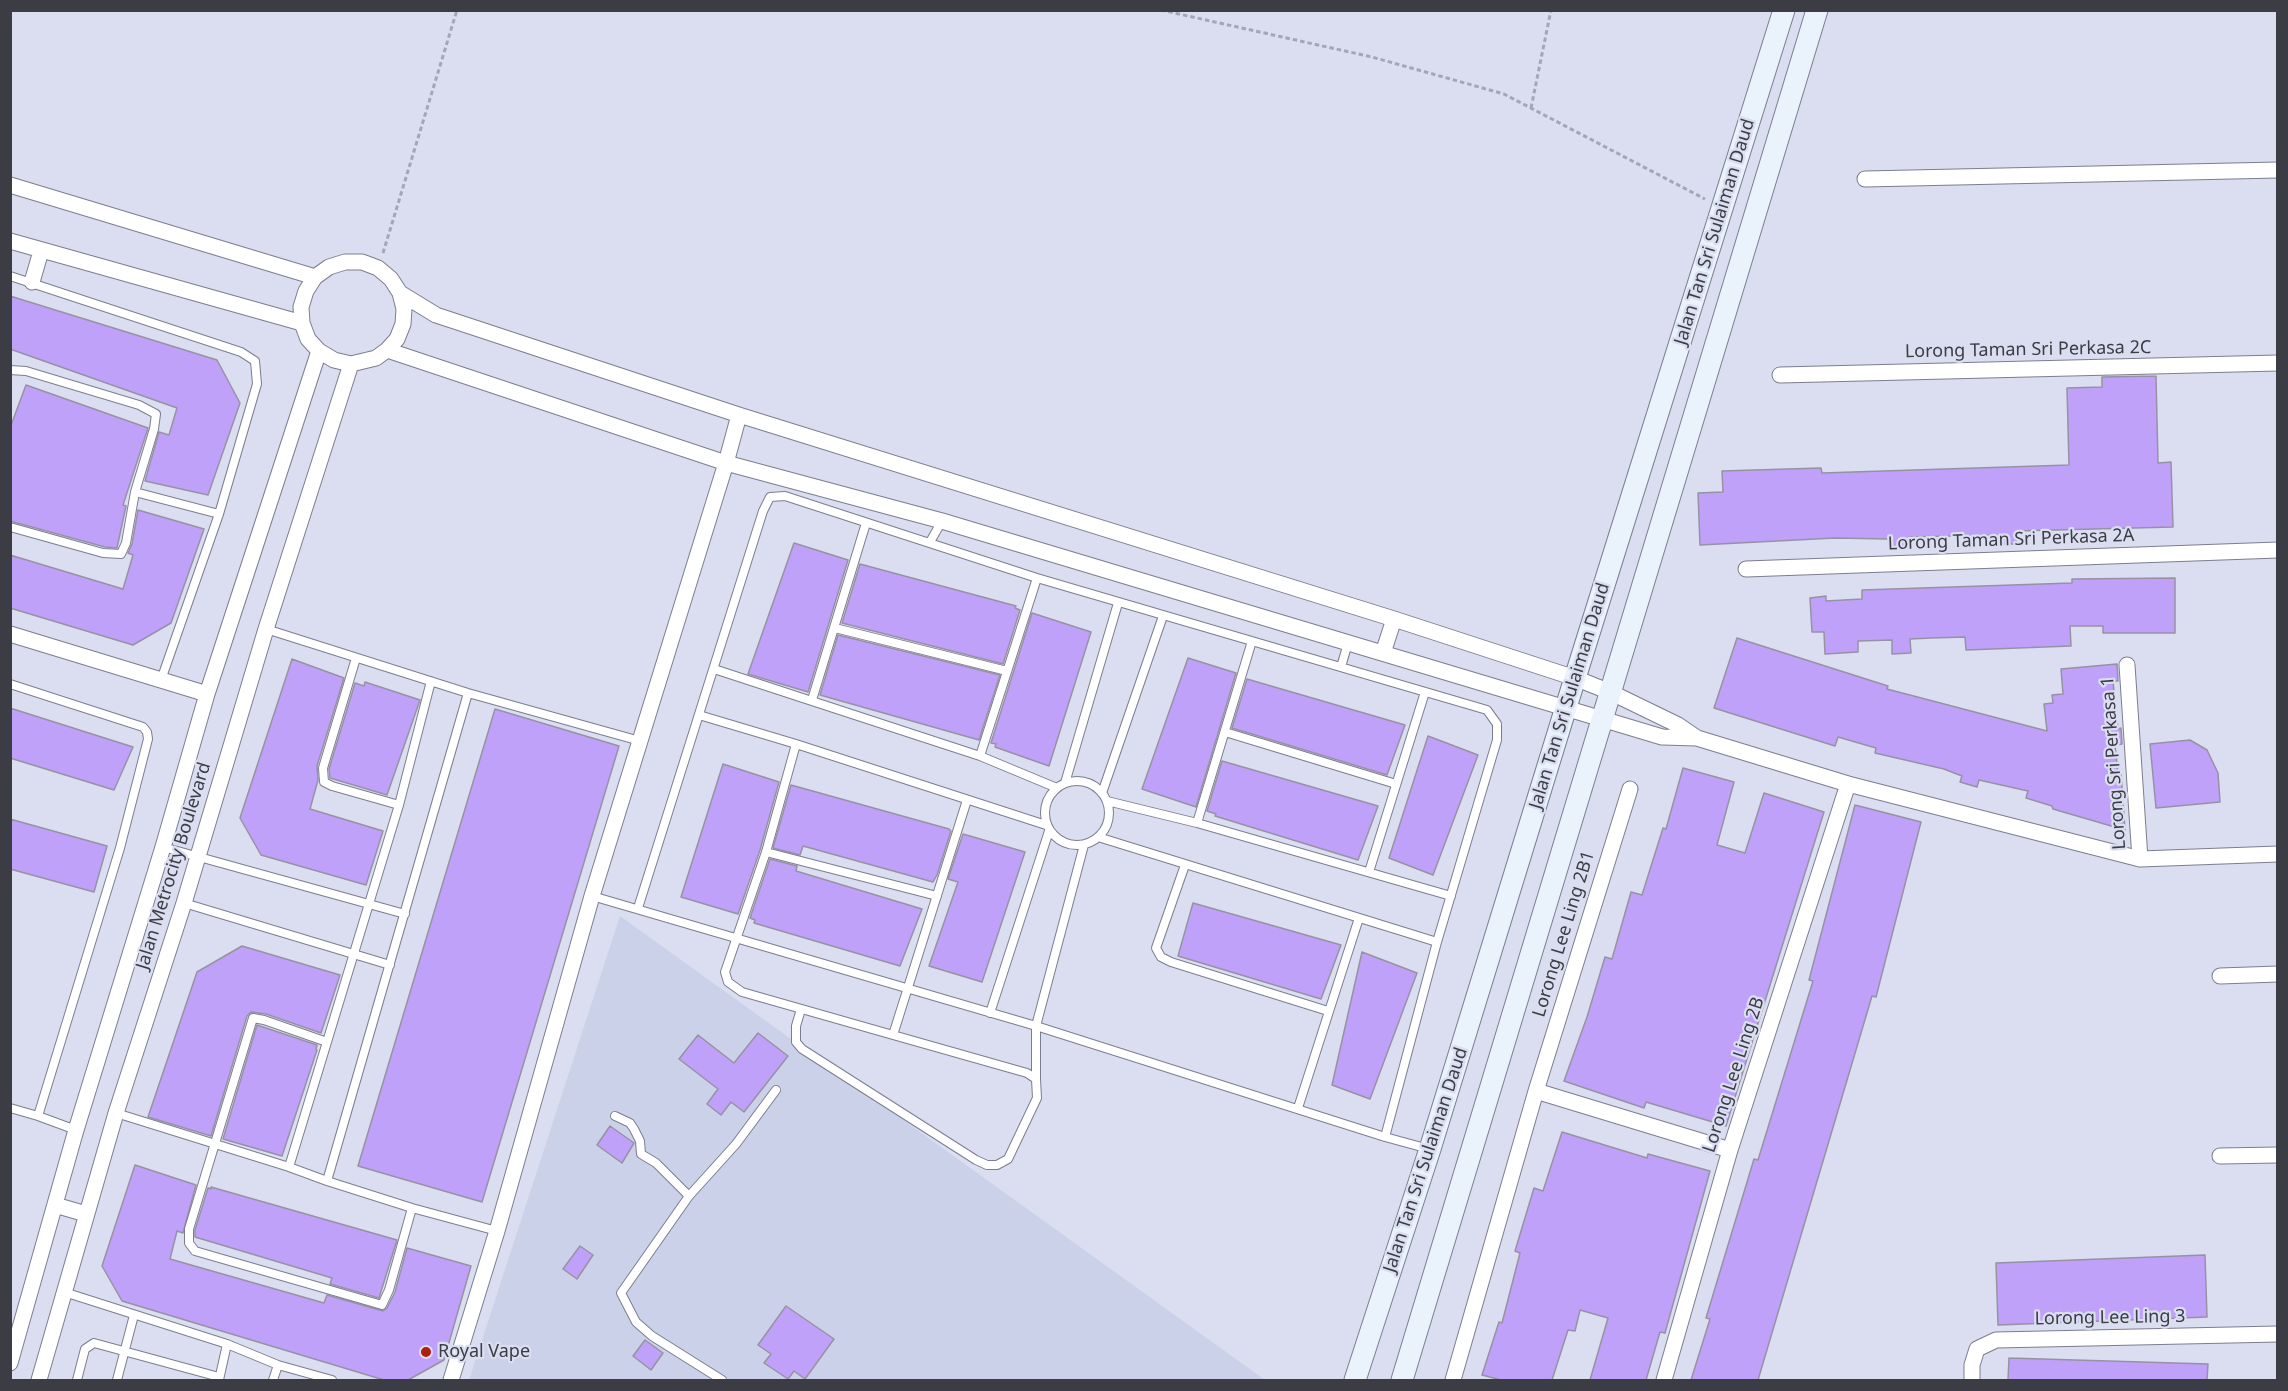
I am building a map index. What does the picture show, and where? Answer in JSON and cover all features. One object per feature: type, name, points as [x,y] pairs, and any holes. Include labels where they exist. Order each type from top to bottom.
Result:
[{"type":"main road","name":"Jalan Tan Sri Sulaiman Daud","points":[[1354,1380],[1430,1149],[1784,10]]},
{"type":"main road","name":"Jalan Tan Sri Sulaiman Daud","points":[[1402,1380],[1817,10]]},
{"type":"street","points":[[1865,179],[2277,170]]},
{"type":"street","points":[[10,185],[315,277]]},
{"type":"street","points":[[10,241],[302,323]]},
{"type":"street","points":[[32,282],[41,251]]},
{"type":"street","points":[[345,262],[362,262],[378,268],[391,279],[400,294],[404,309],[397,339],[387,351],[376,358],[351,364],[334,360],[319,351],[308,339],[302,323],[301,307],[306,291],[315,277],[329,267],[345,262]]},
{"type":"street","points":[[400,294],[436,315],[739,415],[1575,678],[1678,725],[1697,738]]},
{"type":"street","name":"Jalan Metrocity Boulevard","points":[[10,1364],[76,1130],[163,847],[207,694],[319,351]]},
{"type":"street","points":[[387,351],[726,463],[942,521],[1565,710],[1662,737],[1697,738],[1848,784],[2139,859],[2277,854]]},
{"type":"street","name":"Lorong Taman Sri Perkasa 2C","points":[[1780,375],[2277,363]]},
{"type":"street","name":"Jalan Metrocity Boulevard","points":[[39,1380],[116,1113],[184,903],[196,856],[266,630],[351,364]]},
{"type":"street","points":[[452,1380],[497,1231],[592,896],[739,415]]},
{"type":"street","name":"Lorong Taman Sri Perkasa 2A","points":[[1746,569],[2277,550]]},
{"type":"street","points":[[1383,653],[1395,620]]},
{"type":"street","points":[[10,634],[207,694]]},
{"type":"street","name":"Lorong Sri Perkasa 1","points":[[2127,665],[2139,859]]},
{"type":"street","name":"Lorong Lee Ling 2B","points":[[1664,1380],[1731,1150],[1848,784]]},
{"type":"street","name":"Lorong Lee Ling 2B1","points":[[1453,1380],[1536,1091],[1630,789]]},
{"type":"street","points":[[2220,976],[2277,974]]},
{"type":"street","points":[[1536,1091],[1731,1150]]},
{"type":"street","points":[[2220,1156],[2277,1155]]},
{"type":"street","points":[[55,1204],[86,1214]]},
{"type":"street","name":"Lorong Lee Ling 3","points":[[1972,1380],[1972,1365],[1977,1349],[1996,1340],[2277,1334]]},
{"type":"lane","points":[[10,276],[241,352],[255,361],[257,384],[219,514],[161,680]]},
{"type":"lane","points":[[10,370],[26,371],[140,405],[156,414],[154,429],[135,492],[126,543],[121,554],[103,553],[10,527]]},
{"type":"lane","points":[[135,492],[219,514]]},
{"type":"lane","points":[[638,908],[763,511],[770,497],[785,496],[1118,603],[1487,711],[1497,724],[1497,740],[1437,942],[1385,1137]]},
{"type":"lane","points":[[930,542],[942,521]]},
{"type":"lane","points":[[812,700],[866,523]]},
{"type":"lane","points":[[980,756],[1037,578]]},
{"type":"lane","points":[[990,1013],[1048,828],[1044,815],[1045,805],[1061,785],[1118,603]]},
{"type":"lane","points":[[1102,793],[1163,616]]},
{"type":"lane","points":[[835,628],[1008,671]]},
{"type":"lane","points":[[266,630],[468,693],[640,741]]},
{"type":"lane","points":[[1197,823],[1252,641]]},
{"type":"lane","points":[[1341,667],[1348,644]]},
{"type":"lane","points":[[356,658],[323,768],[324,782],[399,805]]},
{"type":"lane","points":[[699,715],[796,744],[1048,828],[1064,843],[1084,845],[1098,837],[1108,821],[1107,801],[1102,793],[1085,782],[1074,781],[1061,785],[980,756],[714,669]]},
{"type":"lane","points":[[289,1167],[399,805],[431,681]]},
{"type":"lane","points":[[10,684],[143,727],[148,739],[120,848],[38,1116]]},
{"type":"lane","points":[[1369,872],[1425,692]]},
{"type":"lane","points":[[327,1181],[468,693]]},
{"type":"lane","points":[[1225,732],[1396,784]]},
{"type":"lane","points":[[796,744],[765,852],[725,972],[728,982],[742,992],[1027,1073],[1036,1079]]},
{"type":"lane","points":[[893,1035],[967,800]]},
{"type":"lane","points":[[1107,801],[1197,823],[1451,896]]},
{"type":"lane","points":[[1098,837],[1437,942]]},
{"type":"lane","points":[[801,1009],[796,1026],[796,1042],[802,1049],[976,1160],[987,1165],[997,1165],[1008,1160],[1037,1098],[1036,1026],[1084,845]]},
{"type":"lane","points":[[163,847],[405,914]]},
{"type":"lane","points":[[765,852],[937,896]]},
{"type":"lane","points":[[1185,865],[1156,948],[1161,957],[1328,1011]]},
{"type":"lane","points":[[592,896],[1036,1026],[1385,1137],[1430,1149]]},
{"type":"lane","points":[[184,903],[390,965]]},
{"type":"lane","points":[[1298,1108],[1359,918]]},
{"type":"lane","points":[[327,1042],[253,1018],[189,1229],[189,1243],[195,1251],[382,1305],[389,1290],[412,1208]]},
{"type":"lane","points":[[722,1380],[644,1329],[636,1322],[621,1293],[689,1196],[736,1144],[776,1090]]},
{"type":"lane","points":[[10,1108],[76,1130]]},
{"type":"lane","points":[[116,1113],[412,1208],[497,1231]]},
{"type":"lane","points":[[615,1116],[630,1123],[640,1141],[641,1154],[656,1163],[689,1196]]},
{"type":"lane","points":[[64,1292],[227,1344],[278,1365],[332,1380]]},
{"type":"lane","points":[[117,1380],[134,1315]]},
{"type":"lane","points":[[77,1380],[85,1349],[94,1342],[219,1379],[227,1344]]},
{"type":"lane","points":[[273,1380],[278,1365]]},
{"type":"path","points":[[378,268],[457,10]]},
{"type":"path","points":[[1161,10],[1372,57],[1504,93],[1722,208]]},
{"type":"path","points":[[1531,108],[1551,10]]},
{"type":"shaded area","points":[[620,916],[1265,1380],[469,1380]]},
{"type":"building","points":[[10,296],[217,360],[240,403],[208,495],[145,481],[159,432],[169,435],[177,408],[10,349]]},
{"type":"building","points":[[2156,376],[2158,463],[2171,462],[2173,527],[2016,531],[2016,544],[2000,544],[1999,535],[1909,537],[1909,546],[1889,546],[1888,539],[1835,538],[1700,545],[1698,493],[1723,492],[1722,471],[1821,468],[1822,473],[2069,465],[2067,388],[2102,387],[2102,377]]},
{"type":"building","points":[[26,385],[148,428],[123,505],[126,506],[117,548],[105,547],[10,521],[10,428]]},
{"type":"building","points":[[138,510],[204,529],[171,623],[133,645],[10,608],[10,555],[123,589],[133,555],[128,553],[132,544]]},
{"type":"building","points":[[794,543],[848,560],[808,692],[748,674]]},
{"type":"building","points":[[860,564],[1016,606],[1015,608],[1020,610],[1003,664],[842,623]]},
{"type":"building","points":[[2175,578],[2175,633],[2103,633],[2103,626],[2070,626],[2071,646],[1966,650],[1965,637],[1931,638],[1910,639],[1911,653],[1892,654],[1892,640],[1858,641],[1858,652],[1825,654],[1824,632],[1812,632],[1810,598],[1826,596],[1826,601],[1862,599],[1862,590],[2072,583],[2072,579]]},
{"type":"building","points":[[1032,613],[1091,632],[1049,766],[995,747],[996,744],[991,743]]},
{"type":"building","points":[[838,635],[1000,675],[979,740],[820,695]]},
{"type":"building","points":[[1737,638],[1888,686],[1887,689],[2047,731],[2044,704],[2053,703],[2052,695],[2063,694],[2061,669],[2117,664],[2118,681],[2113,681],[2118,729],[2121,728],[2122,744],[2115,745],[2118,773],[2121,773],[2125,830],[2053,809],[2052,806],[2026,798],[2028,791],[1979,780],[1977,787],[1960,782],[1962,776],[1944,769],[1875,753],[1876,748],[1838,737],[1835,746],[1714,708]]},
{"type":"building","points":[[1188,658],[1236,673],[1196,807],[1142,789]]},
{"type":"building","points":[[292,659],[344,678],[317,766],[318,780],[310,809],[383,831],[366,885],[261,855],[240,818]]},
{"type":"building","points":[[1247,679],[1405,725],[1387,775],[1232,728]]},
{"type":"building","points":[[365,682],[420,700],[387,795],[330,778],[329,769],[355,683],[364,686]]},
{"type":"building","points":[[10,708],[133,747],[114,790],[10,758]]},
{"type":"building","points":[[495,709],[619,746],[482,1202],[358,1166]]},
{"type":"building","points":[[1428,736],[1478,755],[1433,875],[1389,858]]},
{"type":"building","points":[[2190,740],[2207,750],[2218,773],[2220,802],[2156,808],[2150,744]]},
{"type":"building","points":[[1222,761],[1378,806],[1358,860],[1215,816],[1216,814],[1207,811]]},
{"type":"building","points":[[723,764],[779,782],[760,850],[738,914],[681,897]]},
{"type":"building","points":[[1683,768],[1734,782],[1717,845],[1745,853],[1764,793],[1824,812],[1726,1126],[1646,1102],[1644,1108],[1564,1081],[1605,957],[1612,959],[1631,892],[1642,895],[1663,828],[1666,829]]},
{"type":"building","points":[[791,785],[949,829],[951,831],[933,882],[803,846],[800,855],[773,848]]},
{"type":"building","points":[[1855,805],[1921,822],[1876,997],[1872,996],[1758,1380],[1691,1380],[1710,1319],[1706,1318],[1754,1159],[1758,1160],[1813,981],[1809,980]]},
{"type":"building","points":[[10,819],[107,846],[94,892],[10,869]]},
{"type":"building","points":[[963,834],[1025,852],[982,982],[929,966],[958,882],[948,879]]},
{"type":"building","points":[[770,859],[797,866],[796,871],[922,909],[900,966],[754,923],[755,920],[750,918]]},
{"type":"building","points":[[1193,903],[1341,945],[1321,999],[1178,956]]},
{"type":"building","points":[[242,946],[340,975],[321,1033],[266,1014],[251,1012],[247,1016],[211,1136],[148,1117],[197,972]]},
{"type":"building","points":[[1362,952],[1417,973],[1370,1099],[1332,1085]]},
{"type":"building","points":[[257,1025],[317,1045],[282,1156],[223,1139]]},
{"type":"building","points":[[758,1033],[788,1056],[744,1112],[731,1102],[721,1115],[707,1104],[718,1089],[679,1059],[698,1035],[734,1063]]},
{"type":"building","points":[[610,1126],[634,1143],[622,1163],[597,1145]]},
{"type":"building","points":[[1562,1132],[1647,1158],[1648,1154],[1710,1171],[1665,1333],[1660,1332],[1646,1380],[1590,1380],[1608,1318],[1580,1310],[1575,1331],[1568,1330],[1552,1380],[1501,1380],[1482,1375],[1499,1322],[1502,1323],[1520,1253],[1515,1251],[1534,1188],[1543,1191]]},
{"type":"building","points":[[135,1165],[196,1185],[183,1233],[177,1231],[170,1259],[324,1303],[327,1295],[383,1311],[395,1292],[407,1248],[471,1266],[444,1360],[408,1380],[384,1380],[122,1301],[102,1266]]},
{"type":"building","points":[[211,1187],[397,1240],[379,1298],[330,1284],[332,1278],[195,1237],[208,1188],[211,1189]]},
{"type":"building","points":[[580,1246],[593,1255],[577,1279],[563,1269]]},
{"type":"building","points":[[2205,1255],[2207,1317],[1998,1325],[1996,1263]]},
{"type":"building","points":[[786,1306],[834,1339],[805,1379],[794,1371],[788,1379],[764,1363],[771,1354],[758,1345]]},
{"type":"building","points":[[645,1340],[663,1353],[651,1370],[633,1356]]},
{"type":"building","points":[[2009,1358],[2208,1364],[2207,1380],[2008,1380]]},
{"type":"place","name":"Royal Vape","points":[[426,1352]]}]
